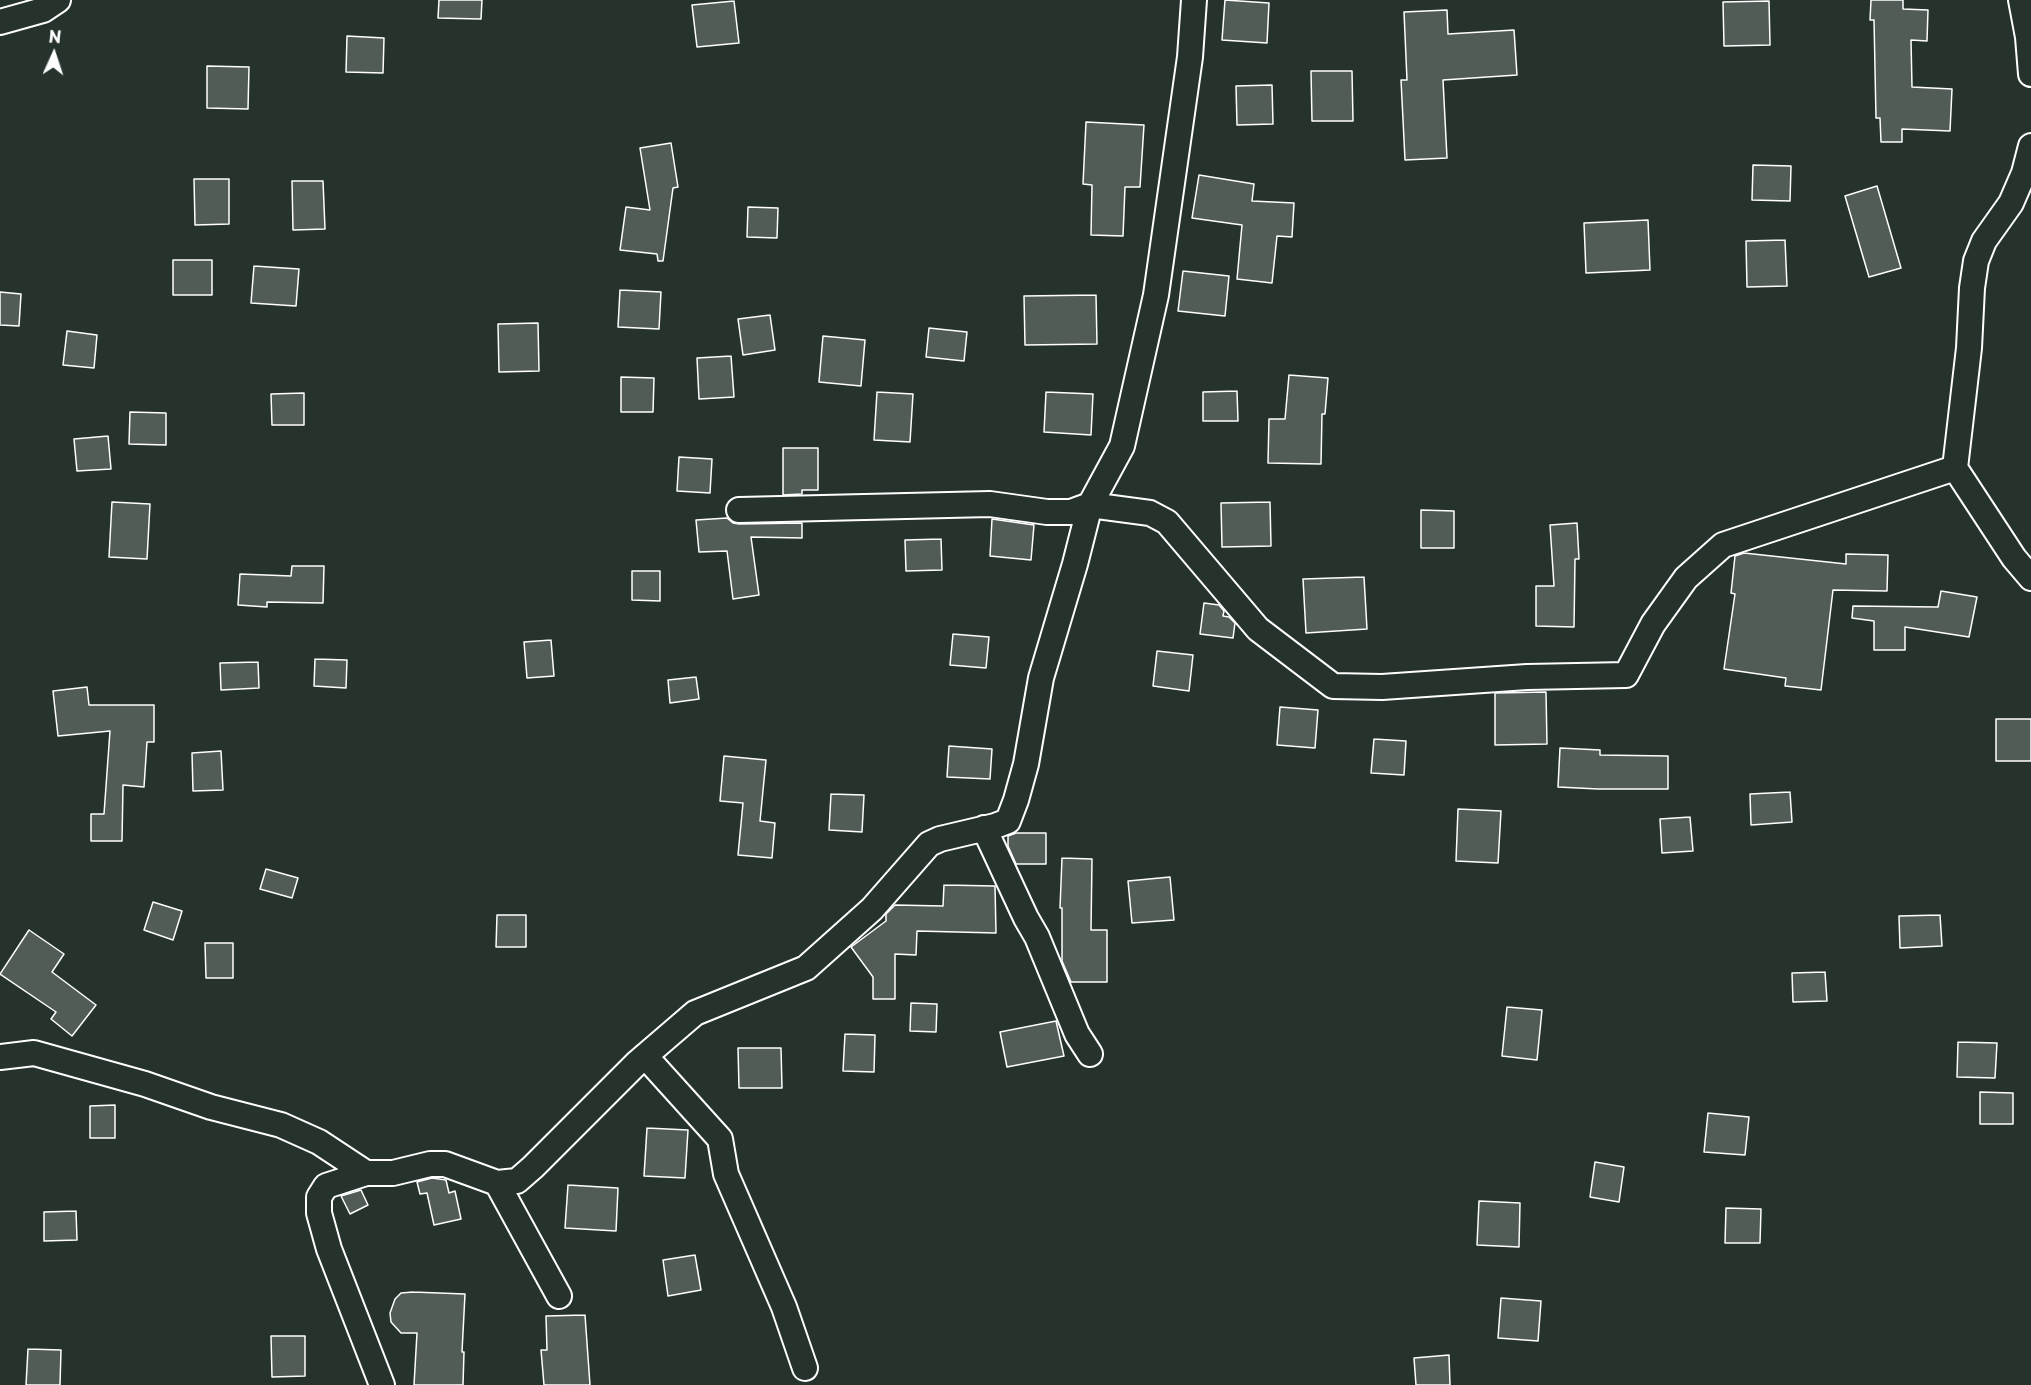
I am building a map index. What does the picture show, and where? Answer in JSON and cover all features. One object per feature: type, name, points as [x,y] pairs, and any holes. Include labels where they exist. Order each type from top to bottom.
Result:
[{"type":"street","points":[[0,22],[43,10],[58,0]]},
{"type":"street","points":[[382,1385],[329,1250],[320,1213],[320,1197],[326,1186],[366,1173],[393,1173],[422,1166],[446,1164],[497,1183],[517,1181],[645,1056],[695,1013],[806,968],[872,909],[929,844],[1008,821],[1026,764],[1041,678],[1090,505],[1122,446],[1156,295],[1190,57],[1194,0]]},
{"type":"street","points":[[2021,0],[2030,37],[2031,74]]},
{"type":"street","points":[[2031,146],[2024,173],[2011,203],[1984,241],[1976,261],[1968,359],[1955,468],[2014,558],[2031,578]]},
{"type":"street","points":[[739,510],[990,504],[1047,512],[1071,512],[1090,505],[1150,513],[1167,522],[1258,629],[1334,686],[1382,687],[1527,677],[1626,675],[1653,624],[1686,578],[1724,545],[1955,468]]},
{"type":"street","points":[[984,828],[1037,937],[1077,1034],[1090,1054]]},
{"type":"street","points":[[0,1057],[34,1053],[145,1084],[211,1107],[281,1125],[319,1142],[366,1173]]},
{"type":"street","points":[[645,1056],[720,1139],[726,1174],[784,1307],[805,1368]]},
{"type":"street","points":[[497,1183],[559,1296]]},
{"type":"building","points":[[439,0],[482,0],[481,19],[438,18]]},
{"type":"building","points":[[1225,0],[1269,3],[1267,43],[1222,40]]},
{"type":"building","points":[[1871,0],[1903,0],[1903,9],[1928,10],[1927,41],[1911,40],[1912,87],[1952,89],[1950,131],[1902,129],[1902,142],[1881,142],[1880,118],[1876,118],[1874,20],[1870,20]]},
{"type":"building","points":[[734,1],[739,43],[697,47],[692,5]]},
{"type":"building","points":[[1769,1],[1770,45],[1724,46],[1723,2]]},
{"type":"building","points":[[1447,10],[1448,34],[1514,30],[1517,75],[1443,80],[1447,158],[1405,160],[1401,80],[1407,80],[1404,12]]},
{"type":"building","points":[[347,36],[384,38],[383,73],[346,72]]},
{"type":"building","points":[[207,66],[249,67],[248,109],[207,108]]},
{"type":"building","points":[[1311,71],[1352,71],[1353,121],[1312,121]]},
{"type":"building","points":[[1272,85],[1273,124],[1237,125],[1236,86]]},
{"type":"building","points":[[1086,122],[1144,125],[1140,187],[1125,187],[1123,236],[1091,235],[1092,185],[1083,184]]},
{"type":"building","points":[[671,143],[678,187],[673,188],[663,261],[658,261],[657,254],[620,250],[626,207],[650,210],[640,148]]},
{"type":"building","points":[[1753,165],[1791,166],[1790,201],[1752,200]]},
{"type":"building","points":[[1199,175],[1254,184],[1252,201],[1294,203],[1292,237],[1277,236],[1272,283],[1237,279],[1242,225],[1192,218]]},
{"type":"building","points":[[194,179],[229,179],[229,224],[195,225]]},
{"type":"building","points":[[292,181],[323,181],[325,229],[293,230]]},
{"type":"building","points":[[1877,186],[1901,268],[1869,277],[1845,196]]},
{"type":"building","points":[[748,207],[778,208],[777,238],[747,237]]},
{"type":"building","points":[[1648,220],[1650,270],[1586,273],[1584,223]]},
{"type":"building","points":[[1785,240],[1787,286],[1747,287],[1746,241]]},
{"type":"building","points":[[173,260],[212,260],[212,295],[173,295]]},
{"type":"building","points":[[254,266],[299,269],[296,306],[251,303]]},
{"type":"building","points":[[1183,271],[1229,276],[1225,316],[1178,311]]},
{"type":"building","points":[[620,290],[661,292],[659,329],[618,327]]},
{"type":"building","points":[[0,292],[21,294],[19,326],[0,325]]},
{"type":"building","points":[[1096,295],[1097,344],[1025,345],[1024,296]]},
{"type":"building","points":[[770,315],[775,350],[743,355],[738,319]]},
{"type":"building","points":[[538,323],[539,371],[499,372],[498,324]]},
{"type":"building","points":[[929,328],[967,332],[964,361],[926,357]]},
{"type":"building","points":[[67,331],[97,335],[94,368],[63,365]]},
{"type":"building","points":[[823,336],[865,340],[861,386],[819,382]]},
{"type":"building","points":[[731,356],[734,397],[699,399],[697,358]]},
{"type":"building","points":[[1289,375],[1328,378],[1325,414],[1322,414],[1321,464],[1268,463],[1269,419],[1285,419]]},
{"type":"building","points":[[621,377],[654,378],[653,412],[621,412]]},
{"type":"building","points":[[1237,391],[1238,421],[1203,421],[1203,392]]},
{"type":"building","points":[[877,392],[913,394],[910,442],[874,440]]},
{"type":"building","points":[[1046,392],[1093,394],[1091,435],[1044,432]]},
{"type":"building","points":[[304,393],[304,425],[272,425],[271,394]]},
{"type":"building","points":[[130,412],[166,413],[166,445],[129,444]]},
{"type":"building","points":[[108,436],[111,469],[77,471],[74,439]]},
{"type":"building","points":[[783,448],[818,448],[818,490],[802,490],[802,494],[783,495]]},
{"type":"building","points":[[679,457],[712,459],[710,493],[677,491]]},
{"type":"building","points":[[112,502],[150,504],[147,559],[109,557]]},
{"type":"building","points":[[1270,502],[1271,546],[1222,547],[1221,503]]},
{"type":"building","points":[[1421,510],[1454,511],[1454,548],[1421,548]]},
{"type":"building","points":[[727,518],[739,524],[802,523],[802,538],[751,537],[759,595],[733,599],[727,551],[699,552],[696,520]]},
{"type":"building","points":[[992,519],[1034,525],[1031,560],[990,556]]},
{"type":"building","points":[[1577,523],[1579,559],[1575,559],[1574,627],[1536,626],[1536,586],[1554,586],[1550,525]]},
{"type":"building","points":[[941,539],[942,570],[906,571],[905,540]]},
{"type":"building","points":[[1744,553],[1846,564],[1846,554],[1888,555],[1887,591],[1833,590],[1821,690],[1785,686],[1786,678],[1724,669],[1735,594],[1731,593],[1735,556]]},
{"type":"building","points":[[292,566],[324,566],[323,603],[267,602],[267,607],[238,605],[240,574],[291,576]]},
{"type":"building","points":[[632,571],[660,571],[660,601],[632,600]]},
{"type":"building","points":[[1364,577],[1367,629],[1306,633],[1303,579]]},
{"type":"building","points":[[1941,591],[1977,597],[1969,637],[1905,627],[1905,650],[1874,650],[1874,621],[1852,618],[1853,606],[1938,607]]},
{"type":"building","points":[[1204,603],[1219,605],[1224,611],[1223,616],[1229,617],[1235,623],[1233,638],[1200,634]]},
{"type":"building","points":[[953,634],[989,637],[986,668],[950,665]]},
{"type":"building","points":[[551,640],[554,676],[527,678],[524,642]]},
{"type":"building","points":[[1157,651],[1193,655],[1189,691],[1153,686]]},
{"type":"building","points":[[315,659],[347,660],[346,688],[314,686]]},
{"type":"building","points":[[258,662],[259,688],[221,690],[220,663]]},
{"type":"building","points":[[696,677],[699,699],[670,703],[668,680]]},
{"type":"building","points":[[87,687],[89,705],[154,705],[154,742],[147,742],[144,787],[123,785],[122,841],[91,841],[91,814],[104,814],[110,731],[58,736],[53,691]]},
{"type":"building","points":[[1546,692],[1547,744],[1495,745],[1495,693]]},
{"type":"building","points":[[1280,707],[1318,710],[1315,748],[1277,745]]},
{"type":"building","points":[[1996,719],[2031,719],[2031,761],[1996,761]]},
{"type":"building","points":[[1374,739],[1406,741],[1404,775],[1371,773]]},
{"type":"building","points":[[949,746],[992,749],[990,779],[947,777]]},
{"type":"building","points":[[1560,748],[1600,750],[1600,755],[1668,756],[1668,789],[1558,787]]},
{"type":"building","points":[[221,751],[223,790],[193,791],[192,753]]},
{"type":"building","points":[[724,756],[766,760],[760,821],[775,823],[772,858],[738,855],[743,803],[720,801]]},
{"type":"building","points":[[1790,792],[1792,822],[1751,825],[1750,794]]},
{"type":"building","points":[[831,794],[864,795],[862,832],[829,830]]},
{"type":"building","points":[[1458,809],[1501,811],[1498,863],[1456,861]]},
{"type":"building","points":[[1690,817],[1693,851],[1662,853],[1660,819]]},
{"type":"building","points":[[1016,833],[1046,833],[1046,864],[1016,864],[1008,846],[1008,836]]},
{"type":"building","points":[[1062,858],[1092,859],[1091,930],[1107,930],[1107,982],[1071,982],[1062,961],[1062,908],[1060,908]]},
{"type":"building","points":[[266,869],[298,878],[292,898],[260,889]]},
{"type":"building","points":[[1170,877],[1174,920],[1132,923],[1128,881]]},
{"type":"building","points":[[944,885],[995,886],[996,933],[917,931],[916,955],[895,954],[895,999],[873,999],[873,977],[851,947],[886,921],[886,914],[895,905],[943,906]]},
{"type":"building","points":[[153,902],[182,911],[173,940],[144,930]]},
{"type":"building","points":[[497,915],[526,915],[526,947],[496,947]]},
{"type":"building","points":[[1940,915],[1942,946],[1900,948],[1899,916]]},
{"type":"building","points":[[29,930],[64,954],[52,972],[96,1005],[72,1036],[51,1019],[56,1012],[0,974]]},
{"type":"building","points":[[205,943],[233,943],[233,978],[206,978]]},
{"type":"building","points":[[1825,972],[1827,1001],[1793,1002],[1792,973]]},
{"type":"building","points":[[911,1003],[937,1004],[936,1032],[910,1031]]},
{"type":"building","points":[[1507,1007],[1542,1010],[1537,1060],[1502,1056]]},
{"type":"building","points":[[1056,1021],[1064,1056],[1007,1067],[1000,1032]]},
{"type":"building","points":[[845,1034],[875,1035],[874,1072],[843,1071]]},
{"type":"building","points":[[1958,1042],[1997,1043],[1995,1078],[1957,1077]]},
{"type":"building","points":[[738,1048],[781,1048],[782,1088],[739,1088]]},
{"type":"building","points":[[1980,1092],[2013,1093],[2013,1124],[1980,1124]]},
{"type":"building","points":[[115,1105],[115,1138],[90,1138],[90,1106]]},
{"type":"building","points":[[1708,1113],[1749,1117],[1745,1155],[1704,1152]]},
{"type":"building","points":[[647,1128],[688,1130],[685,1178],[644,1176]]},
{"type":"building","points":[[1595,1162],[1624,1167],[1619,1202],[1590,1197]]},
{"type":"building","points":[[432,1178],[446,1180],[449,1193],[455,1191],[461,1219],[434,1225],[427,1193],[420,1194],[417,1182]]},
{"type":"building","points":[[568,1185],[618,1188],[616,1231],[565,1228]]},
{"type":"building","points":[[361,1190],[368,1205],[350,1214],[341,1196]]},
{"type":"building","points":[[1479,1201],[1520,1203],[1519,1247],[1477,1245]]},
{"type":"building","points":[[1726,1208],[1761,1209],[1760,1243],[1725,1243]]},
{"type":"building","points":[[76,1211],[77,1240],[44,1241],[44,1212]]},
{"type":"building","points":[[695,1255],[701,1290],[668,1296],[663,1260]]},
{"type":"building","points":[[401,1293],[465,1294],[463,1385],[414,1385],[417,1333],[401,1333],[391,1322],[390,1313],[395,1299]]},
{"type":"building","points":[[1501,1298],[1541,1301],[1538,1341],[1498,1338]]},
{"type":"building","points":[[585,1315],[590,1385],[544,1385],[541,1350],[547,1350],[546,1316]]},
{"type":"building","points":[[271,1336],[305,1336],[305,1376],[272,1377]]},
{"type":"building","points":[[28,1349],[61,1350],[60,1385],[26,1385]]},
{"type":"building","points":[[1449,1355],[1450,1385],[1416,1385],[1414,1358]]}]
